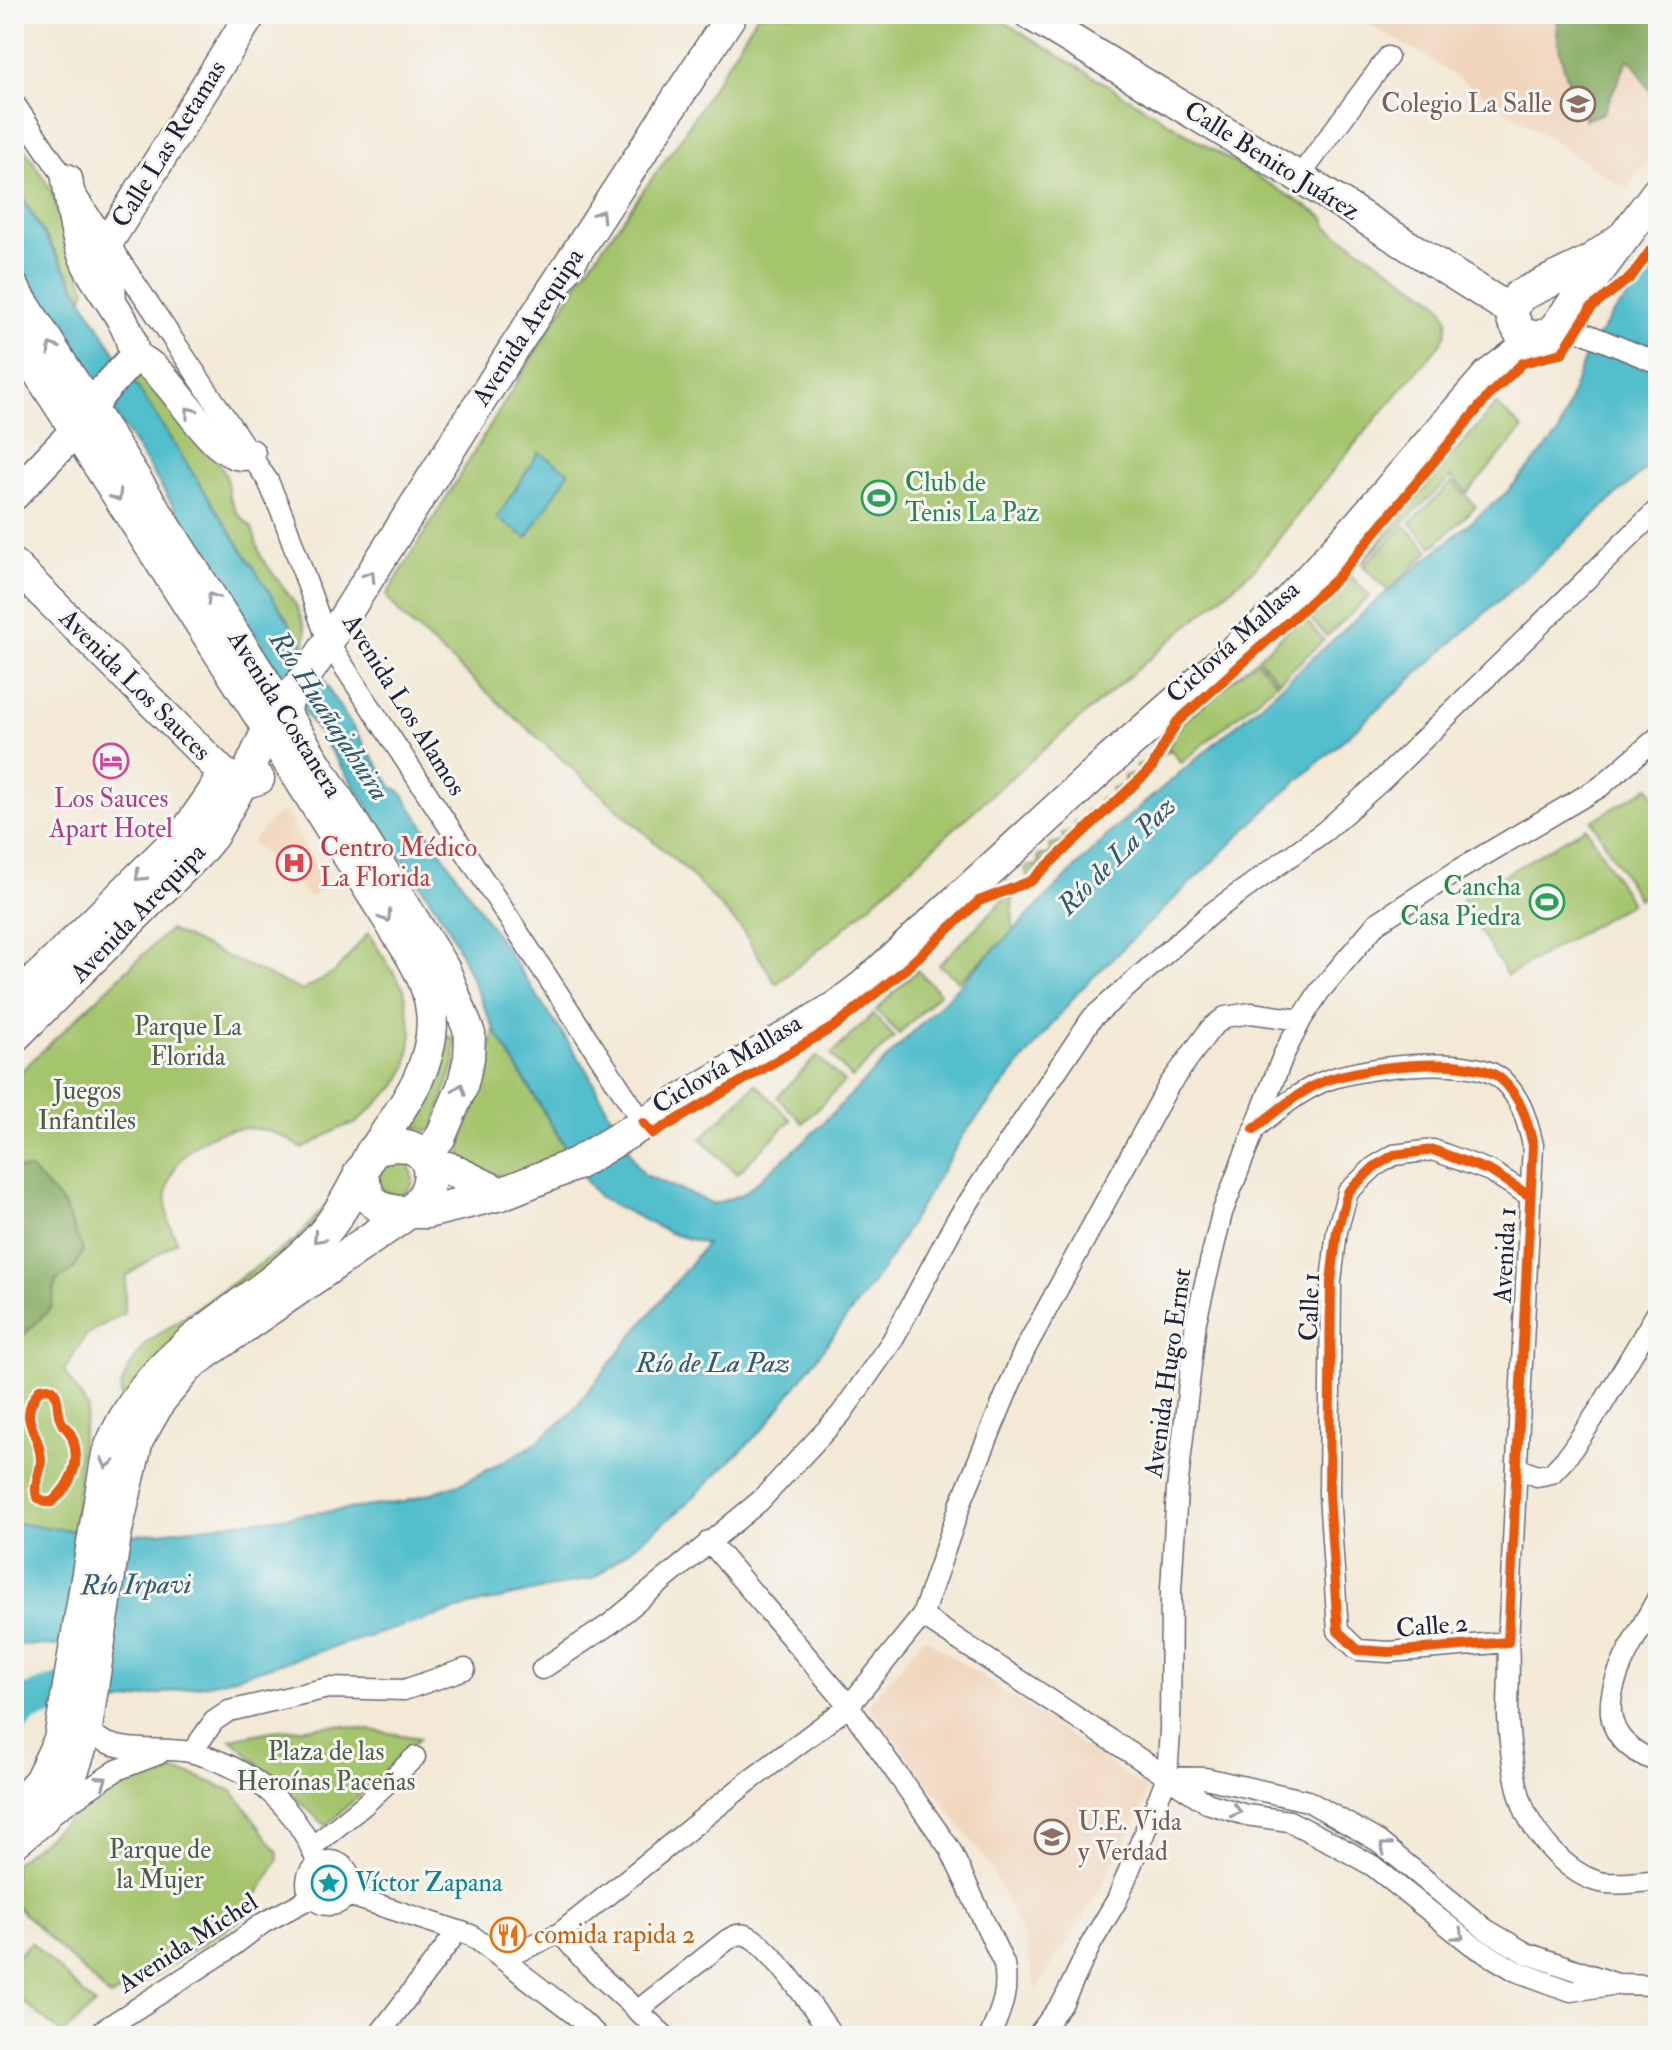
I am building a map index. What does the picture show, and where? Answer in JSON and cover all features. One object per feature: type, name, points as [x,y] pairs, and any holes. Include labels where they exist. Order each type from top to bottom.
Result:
[{"type":"main road","name":"Calle Las Retamas","points":[[129,361],[133,341],[111,302],[108,242],[251,14]]},
{"type":"main road","name":"Avenida Arequipa","points":[[14,1001],[188,828],[213,792],[232,778],[282,712],[732,14]]},
{"type":"main road","name":"Calle Benito Juárez","points":[[1029,14],[1539,319]]},
{"type":"main road","points":[[67,179],[79,243],[87,263],[111,302]]},
{"type":"main road","points":[[1539,319],[1625,236],[1658,192]]},
{"type":"main road","points":[[366,1162],[366,1192],[376,1204],[390,1211],[427,1212],[501,1194],[576,1164],[835,1008],[864,986],[1108,762],[1277,614],[1591,261],[1625,236]]},
{"type":"main road","name":"Avenida Costanera","points":[[14,288],[432,946],[463,1011],[470,1034],[469,1058],[462,1087],[440,1138],[426,1161]]},
{"type":"main road","name":"Avenida Costanera","points":[[14,336],[89,410]]},
{"type":"main road","points":[[14,495],[129,361],[146,360],[155,367],[194,418],[226,449],[237,455],[250,454]]},
{"type":"main road","name":"Avenida Los Sauces","points":[[14,565],[232,778]]},
{"type":"main road","name":"Avenida Costanera","points":[[282,712],[300,780],[412,958],[431,1010],[432,1035],[419,1076],[366,1162]]},
{"type":"main road","points":[[232,778],[270,775],[300,780]]},
{"type":"main road","name":"Avenida Arequipa","points":[[14,1038],[199,853],[213,836],[232,778]]},
{"type":"main road","points":[[14,1842],[40,1781],[77,1732],[105,1534],[108,1454],[137,1396],[177,1352],[287,1268],[318,1240],[336,1216],[366,1162],[395,1143],[413,1148],[426,1161],[448,1168],[501,1194]]},
{"type":"main road","points":[[105,1534],[137,1440],[160,1400],[188,1367],[415,1208],[425,1196],[430,1180],[426,1161]]},
{"type":"street","points":[[1299,177],[1388,57]]},
{"type":"street","name":"Avenida Los Alamos","points":[[14,103],[268,481],[283,516],[321,652],[632,1129]]},
{"type":"street","points":[[1539,319],[1658,363]]},
{"type":"street","points":[[542,1669],[610,1624],[760,1501],[841,1414],[892,1341],[956,1221],[1092,1018],[1209,915],[1325,831],[1381,781],[1658,509]]},
{"type":"street","name":"Avenida Hugo Ernst","points":[[1037,2036],[1063,2002],[1092,1942],[1117,1900],[1167,1777],[1174,1532],[1196,1321],[1222,1213],[1271,1084],[1301,1020],[1319,992],[1377,923],[1457,871],[1600,787],[1658,737]]},
{"type":"street","points":[[512,1957],[536,1942],[560,1933],[748,1782],[849,1706],[922,1616],[962,1500],[1024,1351],[1169,1085],[1211,1028],[1225,1017],[1251,1013],[1301,1020]]},
{"type":"street","name":"Avenida 1","points":[[1254,1129],[1300,1094],[1337,1076],[1398,1066],[1452,1066],[1488,1072],[1500,1078],[1516,1096],[1526,1116],[1533,1145],[1518,1468]]},
{"type":"street","name":"Calle 1","points":[[1338,1631],[1329,1494],[1331,1281],[1337,1231],[1348,1192],[1374,1167],[1394,1155],[1433,1150],[1490,1171],[1530,1196]]},
{"type":"street","points":[[1658,1311],[1601,1407],[1566,1458],[1552,1473],[1537,1476],[1518,1468],[1508,1642],[1511,1675],[1508,1717],[1515,1770],[1526,1813],[1548,1847],[1572,1868],[1597,1882],[1658,1880]]},
{"type":"street","points":[[709,1541],[849,1706],[950,1849],[1004,1964],[1008,1983],[1005,1999],[990,2036]]},
{"type":"street","points":[[1658,1597],[1614,1683],[1609,1709],[1613,1725],[1622,1740],[1637,1754],[1658,1762]]},
{"type":"street","points":[[922,1616],[1167,1777],[1205,1778],[1308,1801],[1378,1841],[1485,1929],[1526,1953],[1618,1984],[1658,1985]]},
{"type":"street","name":"Calle 2","points":[[1338,1631],[1358,1650],[1389,1652],[1508,1642]]},
{"type":"street","points":[[192,1752],[214,1721],[229,1711],[328,1688],[404,1690],[465,1669]]},
{"type":"street","points":[[77,1732],[96,1736],[113,1745],[192,1752],[236,1769],[260,1784],[288,1809],[315,1856],[345,1868],[351,1881],[348,1895],[338,1904],[331,1905],[317,1902],[307,1883],[315,1856],[415,1757]]},
{"type":"street","points":[[28,1815],[67,1805],[117,1770],[167,1751]]},
{"type":"street","points":[[348,1895],[471,1935],[512,1957],[598,2036]]},
{"type":"street","name":"Avenida Michel","points":[[94,2036],[226,1951],[263,1923],[312,1897]]},
{"type":"street","points":[[378,2036],[457,1932]]},
{"type":"street","points":[[560,1933],[589,1966],[665,2036]]},
{"type":"street","points":[[637,2011],[727,1940],[738,1934],[747,1935],[765,1949],[833,2036]]},
{"type":"shaded area","name":"Colegio La Salle","points":[[1352,14],[1658,14],[1658,149],[1626,189],[1429,59]]},
{"type":"shaded area","name":"Centro Médico La Florida","points":[[280,812],[287,814],[326,884],[311,898],[251,842]]},
{"type":"shaded area","points":[[924,1637],[1147,1789],[1144,1807],[1091,1904],[1036,1990],[1024,1939],[989,1864],[869,1705]]},
{"type":"green space","name":"Club de Tenis La Paz","points":[[758,14],[991,14],[1325,218],[1327,227],[1434,298],[1443,308],[1447,320],[1440,344],[1255,568],[1000,787],[839,933],[776,984],[741,928],[687,871],[404,618],[386,596],[582,276],[679,141]]},
{"type":"green space","points":[[1557,14],[1658,14],[1658,98],[1628,59],[1603,113],[1585,120],[1564,68],[1558,41]]},
{"type":"green space","points":[[14,131],[52,192],[86,289],[83,298],[14,183]]},
{"type":"green space","points":[[147,376],[217,460],[226,476],[229,496],[237,513],[252,528],[261,557],[296,605],[306,632],[305,648],[132,379]]},
{"type":"green space","points":[[1496,404],[1523,429],[1467,493],[1451,477],[1361,563]]},
{"type":"green space","points":[[1452,482],[1476,506],[1433,547],[1410,523]]},
{"type":"green space","points":[[1405,526],[1429,551],[1388,591],[1363,566]]},
{"type":"green space","points":[[1347,572],[1370,596],[1327,636],[1304,612]]},
{"type":"green space","points":[[1302,617],[1324,640],[1279,681],[1258,658]]},
{"type":"green space","points":[[1256,660],[1277,683],[1181,763],[1171,750],[1166,753],[1180,725]]},
{"type":"green space","points":[[1150,763],[1027,877],[1025,867],[1039,865],[1038,856],[1051,854],[1049,845],[1064,842],[1062,833],[1076,831],[1074,822],[1088,820],[1086,811],[1101,808],[1099,799],[1113,797],[1111,788],[1125,786],[1124,776],[1138,774],[1136,765]]},
{"type":"green space","points":[[1649,787],[1658,803],[1658,888],[1638,899],[1592,821]]},
{"type":"green space","name":"Cancha Casa Piedra","points":[[1586,827],[1631,903],[1507,976],[1462,900]]},
{"type":"green space","points":[[1012,891],[1013,932],[959,981],[939,965]]},
{"type":"green space","name":"Parque La Florida","points":[[169,930],[302,991],[335,972],[368,933],[404,989],[412,1033],[407,1067],[396,1086],[355,1124],[336,1130],[302,1149],[274,1133],[246,1128],[220,1132],[197,1144],[179,1162],[168,1185],[167,1212],[177,1241],[126,1276],[124,1313],[86,1335],[64,1371],[88,1408],[81,1440],[75,1531],[14,1523],[14,1078]]},
{"type":"green space","points":[[917,970],[940,993],[899,1034],[876,1010]]},
{"type":"green space","points":[[873,1014],[894,1037],[852,1078],[831,1055]]},
{"type":"green space","points":[[494,1029],[567,1151],[513,1175],[489,1174],[461,1155],[462,1139],[486,1079]]},
{"type":"green space","points":[[449,1036],[455,1040],[455,1062],[433,1130],[428,1131],[413,1126],[411,1119],[444,1040]]},
{"type":"green space","points":[[817,1056],[844,1082],[803,1123],[777,1097]]},
{"type":"green space","points":[[756,1084],[791,1120],[737,1174],[701,1139]]},
{"type":"green space","points":[[396,1161],[408,1166],[413,1178],[408,1190],[396,1195],[384,1190],[379,1178],[384,1166]]},
{"type":"green space","points":[[14,1169],[30,1169],[63,1204],[83,1250],[74,1269],[56,1281],[51,1308],[14,1345]]},
{"type":"green space","points":[[329,1202],[320,1220],[121,1399],[125,1377],[146,1343],[295,1240]]},
{"type":"green space","name":"Plaza de las Heroínas Paceñas","points":[[338,1725],[420,1738],[326,1826],[231,1739],[272,1731]]},
{"type":"green space","name":"Parque de la Mujer","points":[[174,1772],[191,1774],[233,1791],[278,1853],[278,1860],[244,1917],[129,1992],[123,1991],[110,1997],[14,1904],[14,1864],[110,1790],[137,1778]]},
{"type":"green space","points":[[31,1942],[95,2005],[62,2034],[14,1994],[14,1959]]},
{"type":"water","name":"Río de La Paz","points":[[14,185],[104,335],[315,663],[333,697],[393,788],[401,792],[586,1069],[637,1165],[645,1175],[714,1204],[743,1194],[806,1140],[1115,828],[1507,492],[1558,435],[1584,359],[1611,316],[1658,264],[1658,458],[1273,803],[1078,992],[964,1134],[883,1269],[766,1426],[680,1510],[594,1578],[473,1605],[222,1681],[107,1705],[115,1660],[57,1646],[14,1644],[14,1523],[136,1535],[404,1502],[465,1482],[532,1446],[569,1415],[706,1244],[670,1233],[600,1198],[584,1178],[494,1029],[448,926],[304,711],[14,255]]},
{"type":"water","points":[[539,452],[569,472],[527,538],[497,518]]},
{"type":"waterway","points":[[14,1716],[24,1705],[98,1680]]},
{"type":"cycle path","name":"Ciclovía Mallasa","points":[[643,1123],[653,1134],[835,1026],[901,973],[979,901],[1031,881],[1151,769],[1177,722],[1337,578],[1491,393],[1523,363],[1562,353],[1591,308],[1631,277],[1658,240]]},
{"type":"cycle path","points":[[1254,1129],[1303,1092],[1337,1077],[1412,1065],[1465,1066],[1486,1071],[1508,1086],[1526,1118],[1533,1145],[1508,1642],[1389,1652],[1358,1650],[1338,1631],[1329,1494],[1331,1281],[1337,1231],[1348,1192],[1374,1167],[1394,1155],[1433,1150],[1490,1171],[1530,1196]]},
{"type":"cycle path","points":[[48,1388],[55,1393],[62,1423],[72,1437],[76,1455],[69,1481],[52,1502],[37,1497],[40,1449],[29,1418],[33,1400],[40,1389],[48,1388]]},
{"type":"place","name":"Colegio La Salle","points":[[1578,104]]},
{"type":"place","name":"Club de Tenis La Paz","points":[[879,498]]},
{"type":"place","name":"Los Sauces Apart Hotel","points":[[111,761]]},
{"type":"place","name":"Centro Médico La Florida","points":[[294,863]]},
{"type":"place","name":"Cancha Casa Piedra","points":[[1547,902]]},
{"type":"place","name":"U.E. Vida y Verdad","points":[[1052,1837]]},
{"type":"place","name":"Víctor Zapana","points":[[329,1883]]},
{"type":"place","name":"comida rapida 2","points":[[508,1935]]},
{"type":"water label","name":"Río Huañajahuira","points":[[329,716]]},
{"type":"water label","name":"Río Irpavi","points":[[136,1585]]},
{"type":"park label","name":"Juegos Infantiles","points":[[87,1106]]}]
